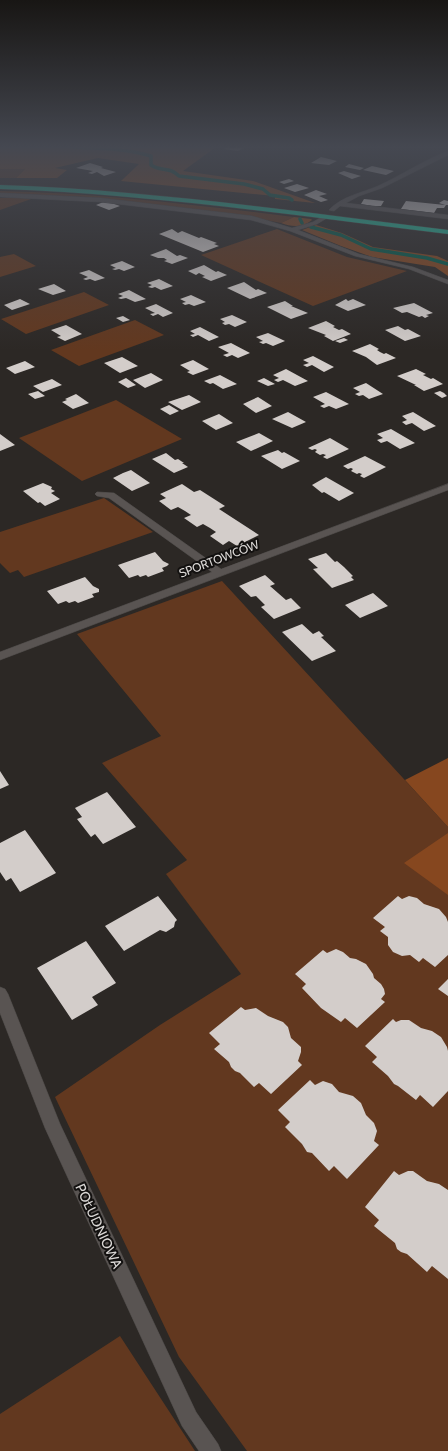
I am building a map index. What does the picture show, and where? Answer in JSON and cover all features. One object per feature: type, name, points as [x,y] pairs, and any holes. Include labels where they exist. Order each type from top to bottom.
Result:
[{"type":"highway","points":[[306,215],[448,232]]},
{"type":"highway","points":[[371,215],[448,224]]},
{"type":"street","points":[[227,215],[261,220],[292,230],[357,256],[411,268],[448,282]]},
{"type":"street","points":[[429,215],[448,217]]},
{"type":"street","points":[[292,230],[315,224],[325,217]]},
{"type":"street","name":"SPORTOWCÓW","points":[[0,656],[448,487]]},
{"type":"street","points":[[100,494],[111,495],[220,573]]},
{"type":"street","name":"POŁUDNIOWA","points":[[0,994],[53,1128],[189,1419],[211,1451]]},
{"type":"shaded area","points":[[239,215],[275,215],[294,217],[281,223]]},
{"type":"shaded area","points":[[294,217],[312,220],[301,226],[281,223]]},
{"type":"shaded area","points":[[316,225],[342,233],[373,247],[437,256],[448,261],[448,276],[435,267],[372,257],[302,230]]},
{"type":"shaded area","points":[[277,229],[347,257],[407,271],[313,306],[201,255]]},
{"type":"shaded area","points":[[14,254],[36,266],[0,277],[0,257]]},
{"type":"shaded area","points":[[84,292],[109,305],[26,334],[1,319]]},
{"type":"shaded area","points":[[135,320],[164,335],[79,366],[51,350]]},
{"type":"shaded area","points":[[116,400],[182,439],[82,481],[19,438]]},
{"type":"shaded area","points":[[104,498],[153,532],[24,577],[18,570],[10,573],[0,563],[0,532]]},
{"type":"shaded area","points":[[222,581],[448,827],[448,1451],[247,1451],[179,1357],[55,1097],[160,1025],[241,974],[166,874],[187,860],[102,763],[161,736],[77,634]]},
{"type":"shaded area","points":[[448,758],[448,827],[405,780]]},
{"type":"shaded area","points":[[448,833],[448,895],[404,863]]},
{"type":"shaded area","points":[[120,1336],[195,1451],[0,1451],[0,1414]]},
{"type":"building","points":[[172,229],[178,233],[182,231],[199,238],[201,237],[217,243],[214,244],[219,246],[203,252],[159,234]]},
{"type":"building","points":[[166,249],[177,256],[180,255],[188,258],[172,264],[164,261],[167,260],[164,258],[158,258],[150,255]]},
{"type":"building","points":[[122,261],[135,267],[124,271],[112,269],[116,268],[110,265]]},
{"type":"building","points":[[204,265],[216,272],[218,271],[227,275],[211,281],[202,277],[205,276],[199,273],[196,275],[188,271]]},
{"type":"building","points":[[89,270],[105,278],[95,281],[83,279],[88,277],[79,273]]},
{"type":"building","points":[[159,279],[173,286],[161,290],[155,287],[148,287],[152,285],[147,283]]},
{"type":"building","points":[[244,282],[256,290],[258,289],[267,293],[250,299],[227,288]]},
{"type":"building","points":[[54,284],[66,291],[53,295],[38,289]]},
{"type":"building","points":[[129,290],[146,299],[135,302],[126,298],[118,298],[123,296],[118,294]]},
{"type":"building","points":[[191,295],[206,302],[194,306],[189,304],[185,305],[182,303],[186,302],[180,299]]},
{"type":"building","points":[[20,299],[30,304],[12,310],[4,305]]},
{"type":"building","points":[[346,299],[348,301],[353,299],[366,305],[348,311],[335,305]]},
{"type":"building","points":[[285,301],[293,306],[291,306],[308,313],[291,319],[267,307]]},
{"type":"building","points":[[414,303],[433,313],[426,315],[429,316],[425,318],[407,312],[402,313],[393,308]]},
{"type":"building","points":[[156,304],[173,313],[163,317],[158,314],[153,316],[150,314],[155,313],[145,308]]},
{"type":"building","points":[[232,315],[247,322],[235,327],[222,323],[225,322],[220,319]]},
{"type":"building","points":[[123,316],[130,320],[123,322],[116,318]]},
{"type":"building","points":[[326,321],[335,326],[333,327],[339,330],[342,329],[351,334],[333,341],[324,336],[326,335],[308,328]]},
{"type":"building","points":[[66,325],[82,334],[65,341],[57,337],[61,336],[51,330]]},
{"type":"building","points":[[398,326],[405,330],[408,329],[421,336],[405,341],[385,330]]},
{"type":"building","points":[[200,327],[219,337],[209,341],[198,335],[193,337],[190,335],[195,334],[190,331]]},
{"type":"building","points":[[268,333],[285,341],[273,346],[259,342],[263,341],[256,337]]},
{"type":"building","points":[[344,338],[348,340],[340,343],[335,341]]},
{"type":"building","points":[[231,343],[250,353],[238,358],[232,355],[227,357],[223,355],[229,353],[218,347]]},
{"type":"building","points":[[370,344],[379,349],[377,350],[380,352],[396,358],[377,365],[366,357],[352,351]]},
{"type":"building","points":[[313,356],[334,367],[324,372],[312,365],[307,367],[303,365],[309,363],[303,360]]},
{"type":"building","points":[[122,357],[138,366],[120,373],[104,363]]},
{"type":"building","points":[[193,360],[209,369],[193,375],[187,372],[190,371],[180,365]]},
{"type":"building","points":[[25,361],[35,367],[15,374],[6,368]]},
{"type":"building","points":[[286,369],[308,381],[295,386],[283,380],[278,382],[274,380],[279,378],[273,375]]},
{"type":"building","points":[[416,369],[426,374],[423,375],[431,379],[433,378],[443,384],[424,391],[414,385],[416,385],[397,376]]},
{"type":"building","points":[[151,373],[163,380],[145,388],[133,380]]},
{"type":"building","points":[[220,375],[237,384],[223,389],[213,383],[210,384],[204,381]]},
{"type":"building","points":[[126,378],[136,385],[128,388],[118,382]]},
{"type":"building","points":[[264,378],[275,384],[268,386],[257,381]]},
{"type":"building","points":[[52,379],[62,385],[43,392],[33,386]]},
{"type":"building","points":[[366,383],[383,394],[369,399],[363,395],[359,396],[355,394],[360,392],[353,388]]},
{"type":"building","points":[[38,391],[45,396],[35,399],[28,394]]},
{"type":"building","points":[[440,391],[447,396],[442,398],[434,393]]},
{"type":"building","points":[[326,392],[349,404],[336,409],[329,406],[324,408],[320,406],[325,404],[313,397]]},
{"type":"building","points":[[76,394],[89,403],[73,409],[62,402],[67,400],[65,399]]},
{"type":"building","points":[[189,395],[201,402],[182,410],[168,402]]},
{"type":"building","points":[[258,397],[272,406],[256,413],[243,404]]},
{"type":"building","points":[[169,405],[179,411],[170,415],[160,409]]},
{"type":"building","points":[[288,412],[306,422],[292,428],[272,419]]},
{"type":"building","points":[[413,412],[436,426],[424,431],[412,423],[406,425],[402,422],[407,420],[402,416]]},
{"type":"building","points":[[219,414],[233,423],[216,430],[202,421]]},
{"type":"building","points":[[391,429],[415,443],[400,449],[387,441],[381,443],[377,440],[383,438],[377,434]]},
{"type":"building","points":[[259,433],[273,441],[251,451],[236,442]]},
{"type":"building","points":[[0,434],[15,445],[0,451]]},
{"type":"building","points":[[330,438],[349,449],[327,459],[323,457],[326,455],[320,455],[315,452],[317,450],[308,448]]},
{"type":"building","points":[[278,450],[300,461],[282,469],[261,456]]},
{"type":"building","points":[[166,453],[175,460],[178,459],[188,467],[174,473],[152,459]]},
{"type":"building","points":[[365,456],[386,467],[364,478],[360,476],[362,474],[357,474],[351,471],[353,469],[348,469],[343,466]]},
{"type":"building","points":[[131,470],[150,483],[132,491],[113,478]]},
{"type":"building","points":[[326,477],[354,493],[339,501],[324,492],[322,493],[312,485]]},
{"type":"building","points":[[43,483],[52,487],[51,489],[55,491],[51,493],[60,499],[45,506],[40,502],[38,503],[23,491]]},
{"type":"building","points":[[182,484],[194,492],[200,490],[225,506],[219,509],[259,535],[237,546],[229,541],[223,545],[210,536],[216,532],[203,524],[197,527],[184,518],[191,515],[178,507],[171,510],[159,501],[166,498],[160,494]]},
{"type":"building","points":[[155,552],[163,561],[169,564],[162,568],[164,571],[148,577],[146,575],[140,577],[138,575],[129,578],[118,565]]},
{"type":"building","points":[[326,553],[335,562],[337,561],[344,567],[353,576],[351,577],[354,580],[332,588],[313,569],[318,568],[308,559]]},
{"type":"building","points":[[265,575],[275,584],[270,586],[286,600],[291,598],[301,608],[274,619],[261,607],[265,605],[256,596],[251,597],[239,586]]},
{"type":"building","points":[[85,577],[93,586],[99,589],[99,592],[92,594],[94,597],[78,603],[75,601],[69,603],[66,601],[58,604],[47,591]]},
{"type":"building","points":[[373,593],[388,606],[360,618],[345,605]]},
{"type":"building","points":[[302,624],[313,634],[319,631],[324,636],[321,637],[336,651],[312,661],[282,632]]},
{"type":"building","points":[[0,771],[9,785],[0,789]]},
{"type":"building","points":[[107,792],[136,827],[103,844],[95,834],[91,837],[77,819],[82,817],[75,808]]},
{"type":"building","points":[[25,830],[56,873],[20,892],[11,878],[6,881],[0,872],[0,843]]},
{"type":"building","points":[[158,896],[177,920],[174,927],[166,932],[160,930],[124,951],[105,926]]},
{"type":"building","points":[[398,896],[402,899],[409,896],[417,898],[424,904],[439,909],[446,917],[448,922],[448,955],[435,967],[423,958],[419,962],[410,955],[402,956],[393,952],[388,945],[388,937],[380,931],[385,927],[373,918]]},
{"type":"building","points":[[86,941],[116,983],[92,997],[98,1005],[72,1020],[37,968]]},
{"type":"building","points":[[336,949],[343,952],[350,958],[366,964],[374,978],[384,989],[385,994],[381,999],[385,1002],[357,1028],[345,1018],[341,1022],[321,1008],[302,988],[306,984],[295,974],[323,950],[327,953]]},
{"type":"building","points":[[448,979],[448,996],[438,989]]},
{"type":"building","points":[[241,1007],[245,1010],[256,1008],[268,1016],[283,1022],[288,1027],[291,1038],[301,1047],[298,1061],[302,1065],[271,1094],[259,1083],[254,1087],[240,1073],[235,1071],[229,1062],[214,1049],[220,1044],[209,1033]]},
{"type":"building","points":[[393,1019],[396,1022],[401,1020],[409,1020],[421,1028],[432,1031],[441,1037],[447,1047],[448,1091],[433,1107],[420,1095],[416,1100],[394,1084],[388,1076],[372,1062],[377,1057],[365,1046]]},
{"type":"building","points":[[310,1080],[315,1085],[323,1081],[332,1084],[339,1092],[353,1096],[361,1103],[366,1115],[374,1123],[377,1131],[374,1141],[379,1145],[347,1179],[334,1166],[329,1171],[312,1153],[307,1152],[302,1144],[285,1127],[290,1122],[278,1110]]},
{"type":"building","points":[[394,1171],[399,1175],[408,1171],[413,1171],[427,1181],[439,1184],[448,1190],[448,1279],[432,1266],[427,1272],[407,1254],[397,1249],[395,1243],[374,1226],[379,1220],[365,1207]]},
{"type":"waterway","points":[[300,219],[302,223]]},
{"type":"waterway","points":[[311,227],[341,235],[371,249],[427,258],[448,264]]}]
